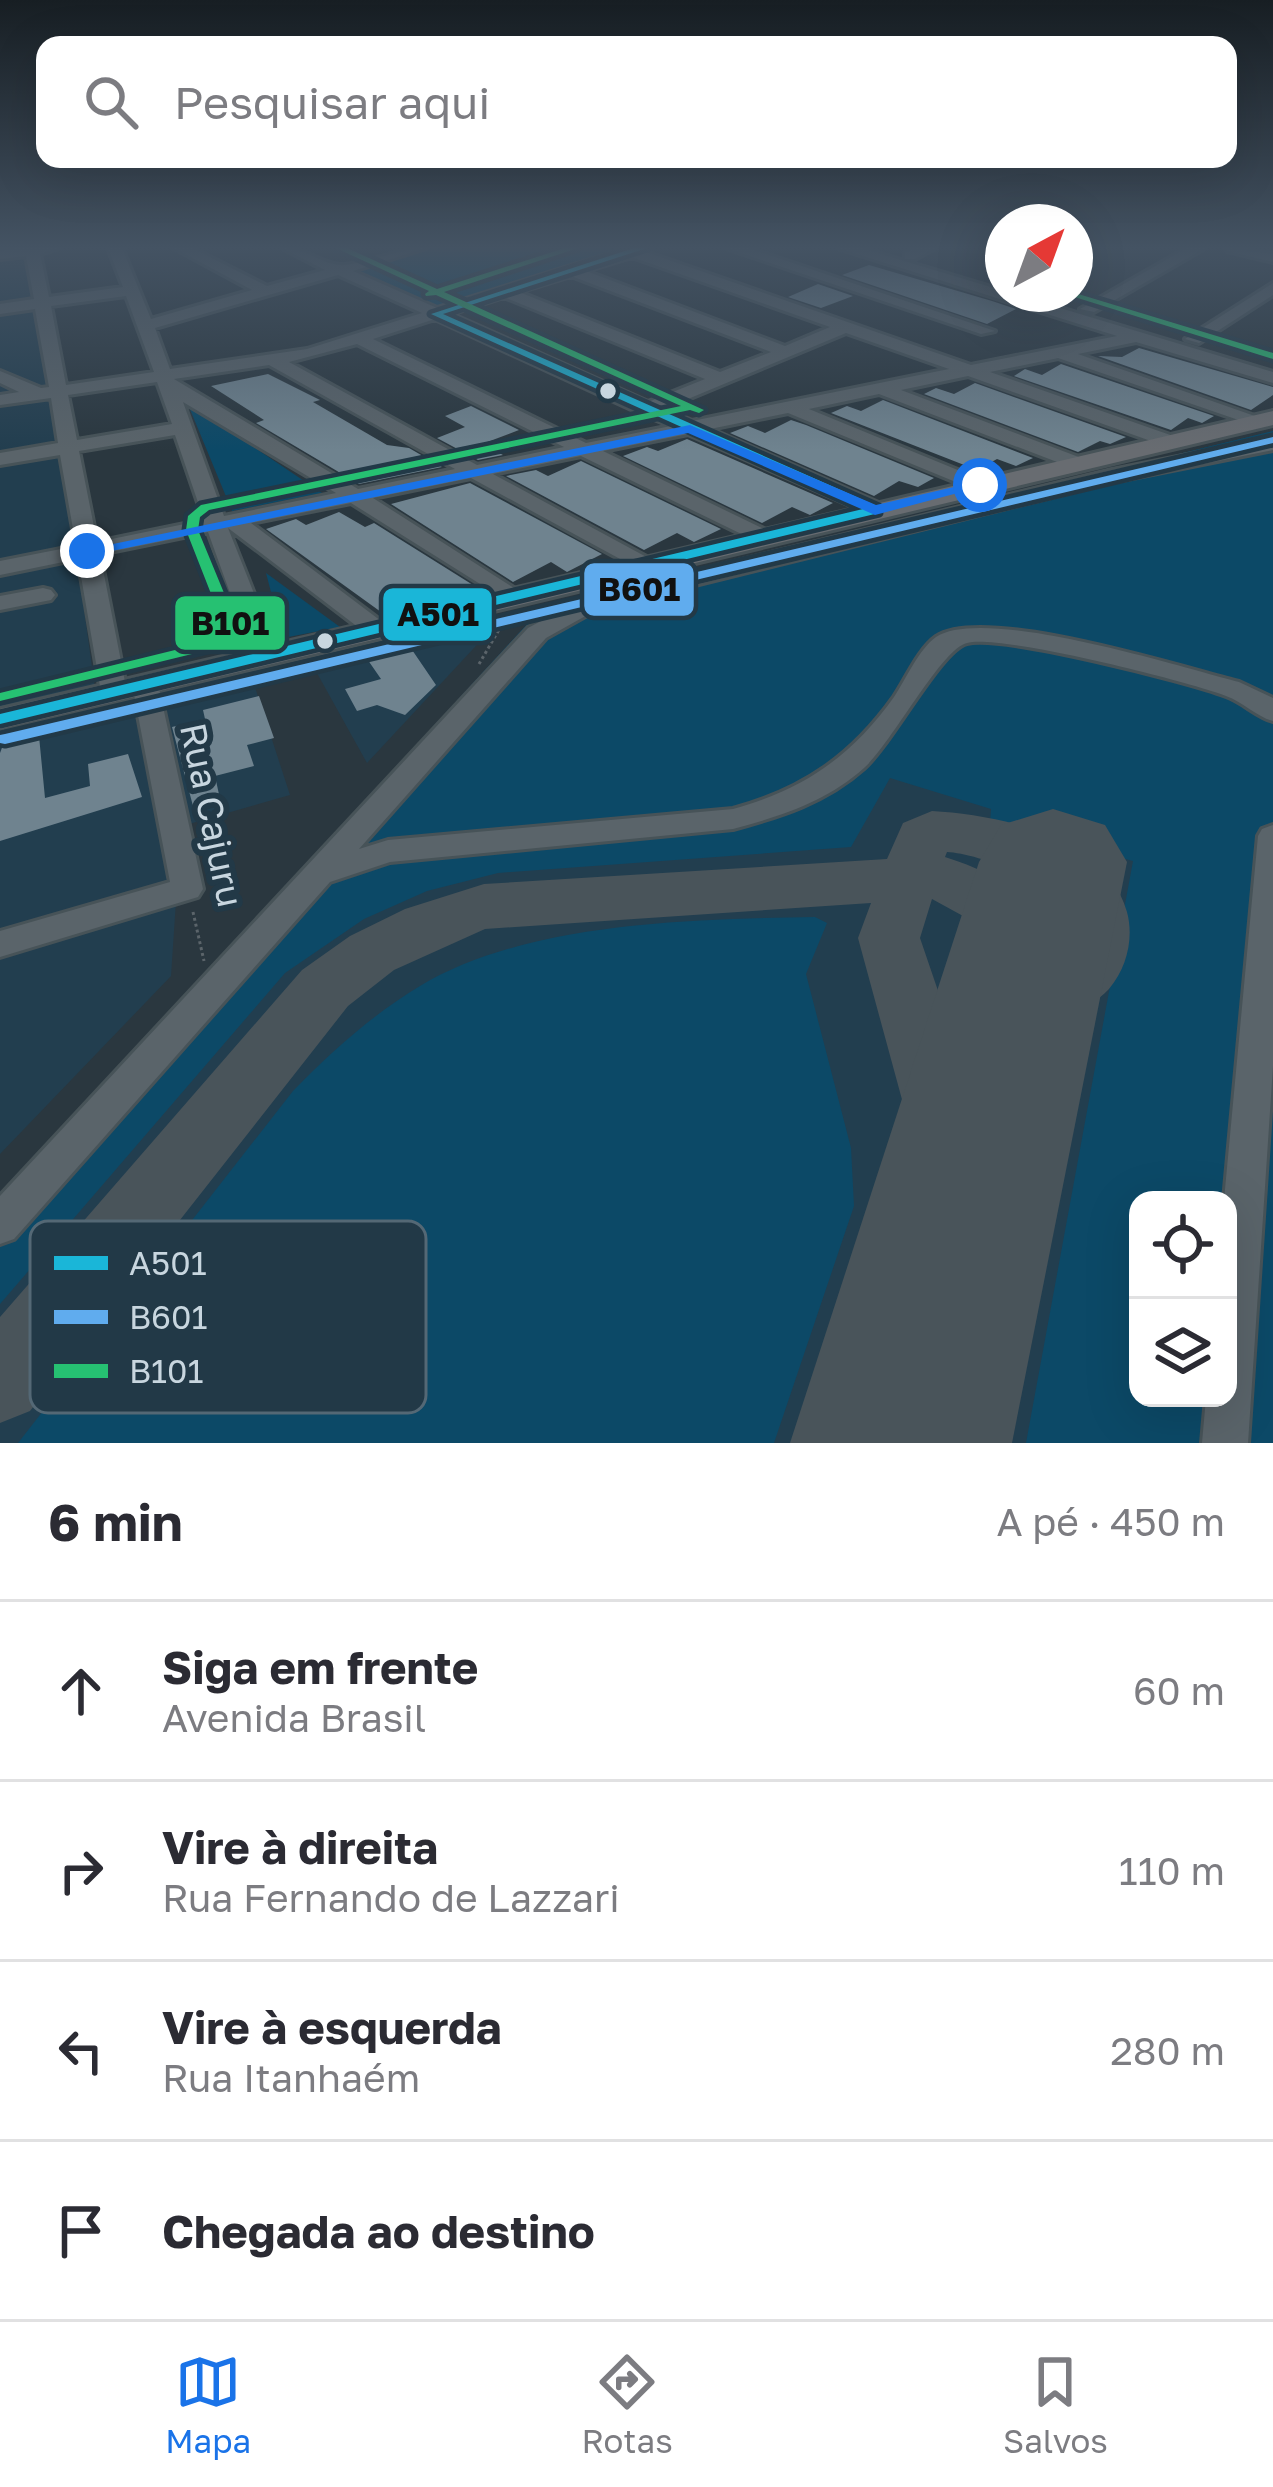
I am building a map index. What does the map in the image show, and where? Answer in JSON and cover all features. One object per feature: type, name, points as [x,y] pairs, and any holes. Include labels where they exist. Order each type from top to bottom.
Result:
[{"type":"main road","points":[[0,719],[1169,441],[1268,427]]},
{"type":"street","name":"Rua Cajuru","points":[[46,315],[50,393],[71,446],[87,551],[188,889]]},
{"type":"street","points":[[142,315],[180,428],[224,524],[234,578],[265,654]]},
{"type":"street","points":[[146,325],[181,315]]},
{"type":"street","points":[[0,400],[167,381],[359,339],[431,315]]},
{"type":"street","points":[[438,315],[875,510]]},
{"type":"street","points":[[563,315],[721,379]]},
{"type":"street","points":[[690,315],[787,352]]},
{"type":"street","points":[[811,315],[1169,441]]},
{"type":"street","points":[[939,315],[987,331]]},
{"type":"street","points":[[969,340],[1013,315]]},
{"type":"street","points":[[1079,315],[1273,378]]},
{"type":"street","points":[[1109,315],[1273,363]]},
{"type":"street","points":[[1193,340],[1231,315]]},
{"type":"street","points":[[1216,346],[1262,315]]},
{"type":"street","points":[[647,409],[845,328]]},
{"type":"street","points":[[0,568],[1136,337]]},
{"type":"street","points":[[359,339],[762,537]]},
{"type":"street","points":[[932,358],[950,349]]},
{"type":"street","points":[[1060,354],[1268,427]]},
{"type":"street","points":[[272,360],[644,565]]},
{"type":"street","points":[[0,376],[50,393]]},
{"type":"street","points":[[167,381],[512,597]]},
{"type":"street","points":[[884,389],[1077,463]]},
{"type":"street","points":[[791,408],[980,485]]},
{"type":"street","points":[[0,1225],[537,633],[562,616],[590,604],[1112,476],[1268,427]]},
{"type":"street","points":[[0,459],[180,428]]},
{"type":"street","points":[[224,524],[286,561],[376,629]]},
{"type":"street","points":[[234,578],[260,564],[286,561]]},
{"type":"street","points":[[0,603],[43,595]]},
{"type":"street","points":[[314,876],[388,851],[733,819],[776,810],[815,794],[853,768],[942,644],[961,634],[986,631],[1020,637],[1230,688],[1262,701],[1273,713]]},
{"type":"street","points":[[1225,1443],[1273,836]]},
{"type":"street","points":[[0,944],[188,889]]},
{"type":"path","name":"Rua Cajuru","points":[[188,889],[204,963]]},
{"type":"shaded area","points":[[0,315],[35,315],[69,499],[95,689],[0,711]]},
{"type":"shaded area","points":[[187,402],[322,493],[232,511]]},
{"type":"shaded area","points":[[1273,431],[1273,1443],[0,1443],[0,1200],[541,609]]},
{"type":"shaded area","points":[[1273,431],[1273,1443],[1026,1443],[1133,861],[990,823],[991,809],[890,778],[851,847],[498,873],[427,891],[364,919],[285,973],[71,1221],[30,1221],[30,1269],[0,1304],[0,1200],[541,609]]},
{"type":"shaded area","points":[[266,573],[340,627],[283,638]]},
{"type":"shaded area","points":[[490,615],[487,634],[367,763],[308,657]]},
{"type":"shaded area","points":[[250,672],[290,795],[182,826],[158,693]]},
{"type":"shaded area","points":[[140,696],[177,886],[171,976],[0,1154],[0,729]]},
{"type":"shaded area","points":[[815,917],[827,923],[806,974],[851,1148],[854,1206],[774,1443],[18,1443],[41,1413],[426,1413],[426,1221],[191,1221],[293,1091],[353,1034],[420,986],[509,948],[612,928]]},
{"type":"building","points":[[961,315],[1004,315],[987,324]]},
{"type":"building","points":[[1139,348],[1273,387],[1273,395],[1251,410],[1098,356],[1122,357]]},
{"type":"building","points":[[1061,364],[1214,416],[1202,423],[1188,418],[1171,430],[1014,376],[1025,369],[1042,375]]},
{"type":"building","points":[[268,374],[320,400],[313,402],[387,445],[409,448],[442,467],[359,484],[256,423],[264,420],[211,386]]},
{"type":"building","points":[[975,383],[1126,437],[1110,444],[1100,441],[1078,452],[924,394],[936,388],[954,394]]},
{"type":"building","points":[[883,400],[1033,458],[1016,466],[997,459],[977,470],[831,413],[847,406],[861,411]]},
{"type":"building","points":[[471,406],[519,430],[482,444],[503,455],[478,460],[437,438],[465,427],[445,416]]},
{"type":"building","points":[[791,420],[934,478],[918,487],[899,481],[874,496],[730,433],[748,426],[765,433]]},
{"type":"building","points":[[687,439],[833,503],[810,515],[792,507],[762,523],[623,456],[647,447],[658,451]]},
{"type":"building","points":[[581,461],[721,529],[694,542],[677,533],[644,550],[506,476],[536,470],[548,476]]},
{"type":"building","points":[[470,483],[602,554],[567,572],[551,562],[513,582],[391,504]]},
{"type":"building","points":[[339,512],[365,527],[374,523],[473,585],[439,602],[423,591],[381,612],[266,529],[296,519],[306,525]]},
{"type":"building","points":[[406,641],[436,685],[405,715],[377,705],[357,711],[345,689],[381,679],[363,653]]},
{"type":"building","points":[[259,696],[274,738],[247,745],[254,766],[215,776],[220,799],[193,806],[172,727],[205,719],[203,710]]},
{"type":"building","points":[[39,736],[45,798],[90,786],[88,764],[128,754],[142,797],[0,841],[0,753],[3,745]]},
{"type":"taxiway","points":[[909,879],[923,837],[932,831],[959,832],[990,838],[1052,862],[1077,880],[1094,903],[1101,929],[1089,968],[1030,1008],[1006,1040]]},
{"type":"taxiway","points":[[909,879],[939,877],[983,897],[1005,917],[1024,961]]},
{"type":"taxiway","points":[[132,1221],[325,988],[372,953],[427,925],[484,907],[909,879]]},
{"type":"taxiway","points":[[909,879],[889,938],[953,1140],[964,1203]]},
{"type":"taxiway","points":[[0,1381],[30,1345]]},
{"type":"runway","points":[[901,1443],[1053,862]]},
{"type":"transit line","name":"A501","points":[[438,315],[875,510]]},
{"type":"transit line","name":"B101","points":[[489,315],[699,410]]},
{"type":"transit line","name":"B101","points":[[1139,315],[1273,356]]},
{"type":"transit line","name":"B101","points":[[0,697],[236,639],[192,530],[194,516],[205,507],[686,408]]},
{"type":"transit line","name":"B601","points":[[5,739],[1273,440]]},
{"type":"transit line","name":"A501","points":[[0,719],[875,510]]},
{"type":"route","points":[[87,551],[690,429],[875,510],[980,485]]}]
